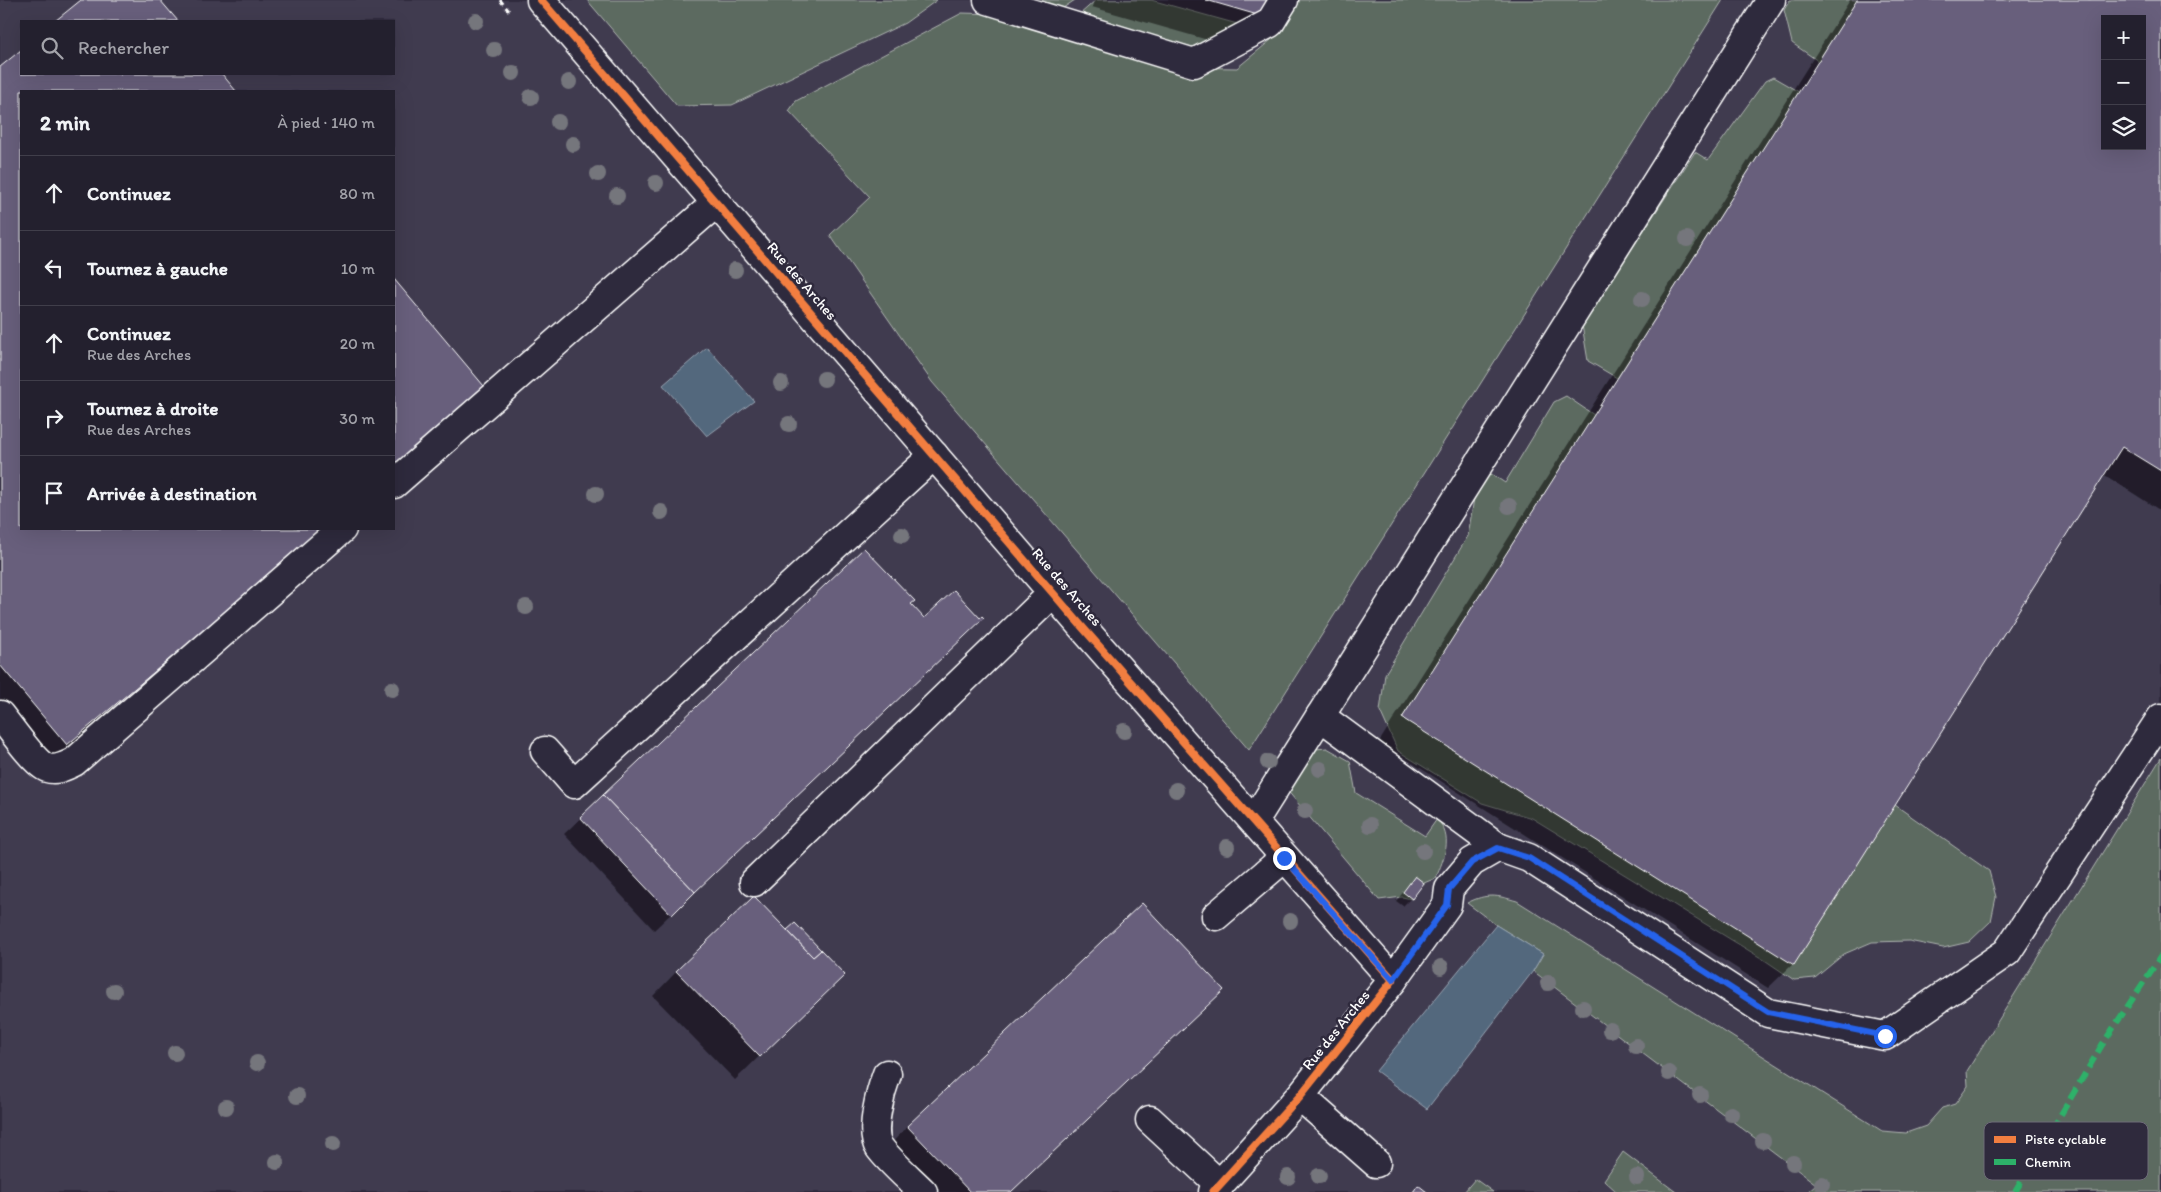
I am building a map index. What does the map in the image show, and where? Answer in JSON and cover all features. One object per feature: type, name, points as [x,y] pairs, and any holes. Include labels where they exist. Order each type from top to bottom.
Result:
[{"type":"street","name":"Rue des Arches","points":[[541,0],[1053,593],[1393,980]]},
{"type":"street","points":[[988,0],[1194,63],[1270,23],[1284,0]]},
{"type":"street","points":[[1254,821],[1771,0]]},
{"type":"street","points":[[395,483],[716,203]]},
{"type":"street","points":[[545,751],[574,784],[934,454]]},
{"type":"street","points":[[0,714],[38,762],[47,768],[60,769],[74,762],[341,530]]},
{"type":"street","points":[[754,882],[1053,593]]},
{"type":"street","points":[[1320,716],[1498,848],[1529,858],[1768,1012],[1885,1036],[2007,952],[2161,718]]},
{"type":"street","name":"Rue des Arches","points":[[1216,1189],[1300,1096],[1393,980],[1447,905],[1449,889],[1472,862],[1498,848]]},
{"type":"street","points":[[1216,916],[1284,858]]},
{"type":"street","points":[[887,1074],[881,1093],[875,1133],[878,1146],[923,1192]]},
{"type":"street","points":[[1300,1096],[1376,1163]]},
{"type":"street","points":[[1150,1120],[1216,1189]]},
{"type":"shaded area","points":[[0,0],[2161,0],[2161,1192],[0,1192]]},
{"type":"green space","points":[[587,0],[937,0],[905,23],[732,105],[677,106]]},
{"type":"green space","points":[[1036,0],[1075,0],[1063,8]]},
{"type":"green space","points":[[1096,0],[1151,0],[1241,25],[1192,47],[1079,15]]},
{"type":"green space","points":[[1297,0],[1723,0],[1249,750],[932,382],[830,235],[870,197],[789,111],[796,101],[962,13],[996,14],[1160,67],[1237,68],[1271,40]]},
{"type":"green space","points":[[1790,0],[1857,0],[1818,61],[1792,43],[1784,10]]},
{"type":"green space","points":[[1773,77],[1799,92],[1617,378],[1588,361],[1582,325],[1695,152],[1708,160],[1765,81]]},
{"type":"green space","points":[[1566,396],[1594,415],[1402,718],[1895,805],[1989,871],[1996,897],[1991,921],[1969,942],[1943,948],[1909,941],[1872,942],[1844,954],[1815,978],[1794,980],[1532,818],[1482,803],[1398,751],[1380,711],[1385,674],[1468,536],[1475,492],[1487,471],[1505,483],[1554,402]]},
{"type":"green space","points":[[1327,748],[1350,761],[1356,793],[1425,836],[1437,819],[1442,826],[1445,833],[1446,848],[1436,878],[1424,883],[1415,877],[1412,899],[1402,897],[1379,900],[1286,789],[1315,749]]},
{"type":"green space","points":[[2161,758],[2161,1192],[1807,1192],[1816,1184],[1533,971],[1543,954],[1496,925],[1467,903],[1486,896],[1503,897],[1517,901],[1882,1131],[1906,1133],[1926,1126],[1942,1108],[1955,1104],[1968,1086],[1967,1071]]},
{"type":"green space","points":[[1623,1152],[1676,1192],[1617,1192],[1604,1180]]},
{"type":"green space","points":[[1475,1179],[1493,1192],[1464,1192]]},
{"type":"water","points":[[707,347],[754,401],[707,436],[663,385]]},
{"type":"water","points":[[1496,925],[1543,954],[1533,971],[1427,1109],[1376,1071]]},
{"type":"building","points":[[81,0],[160,0],[177,20],[56,20]]},
{"type":"building","points":[[1206,0],[1273,0],[1268,18]]},
{"type":"building","points":[[1857,0],[2161,0],[2161,471],[2122,447],[1794,965],[1402,718]]},
{"type":"building","points":[[20,51],[20,75],[223,75],[235,90],[20,90],[20,530],[324,530],[67,745],[0,665],[0,67]]},
{"type":"building","points":[[395,280],[489,392],[395,470]]},
{"type":"building","points":[[864,548],[915,601],[911,604],[924,618],[954,590],[980,618],[982,616],[984,618],[695,892],[603,795]]},
{"type":"building","points":[[603,795],[695,892],[672,915],[580,817]]},
{"type":"building","points":[[1415,876],[1424,883],[1412,899],[1403,892]]},
{"type":"building","points":[[754,896],[813,957],[821,950],[845,975],[760,1057],[676,971]]},
{"type":"building","points":[[1142,903],[1224,990],[1011,1192],[970,1192],[907,1126]]},
{"type":"building","points":[[795,923],[821,950],[813,957],[787,930]]},
{"type":"building","points":[[1418,1185],[1427,1192],[1413,1192]]},
{"type":"marked path","points":[[2056,1122],[2102,1045],[2161,956]]},
{"type":"marked path","points":[[2015,1192],[2022,1180]]},
{"type":"cycle path","points":[[541,0],[1084,629],[1393,980],[1300,1096],[1213,1192]]},
{"type":"route","points":[[1284,858],[1393,980],[1447,905],[1449,889],[1472,862],[1498,848],[1529,858],[1768,1012],[1885,1036]]}]
